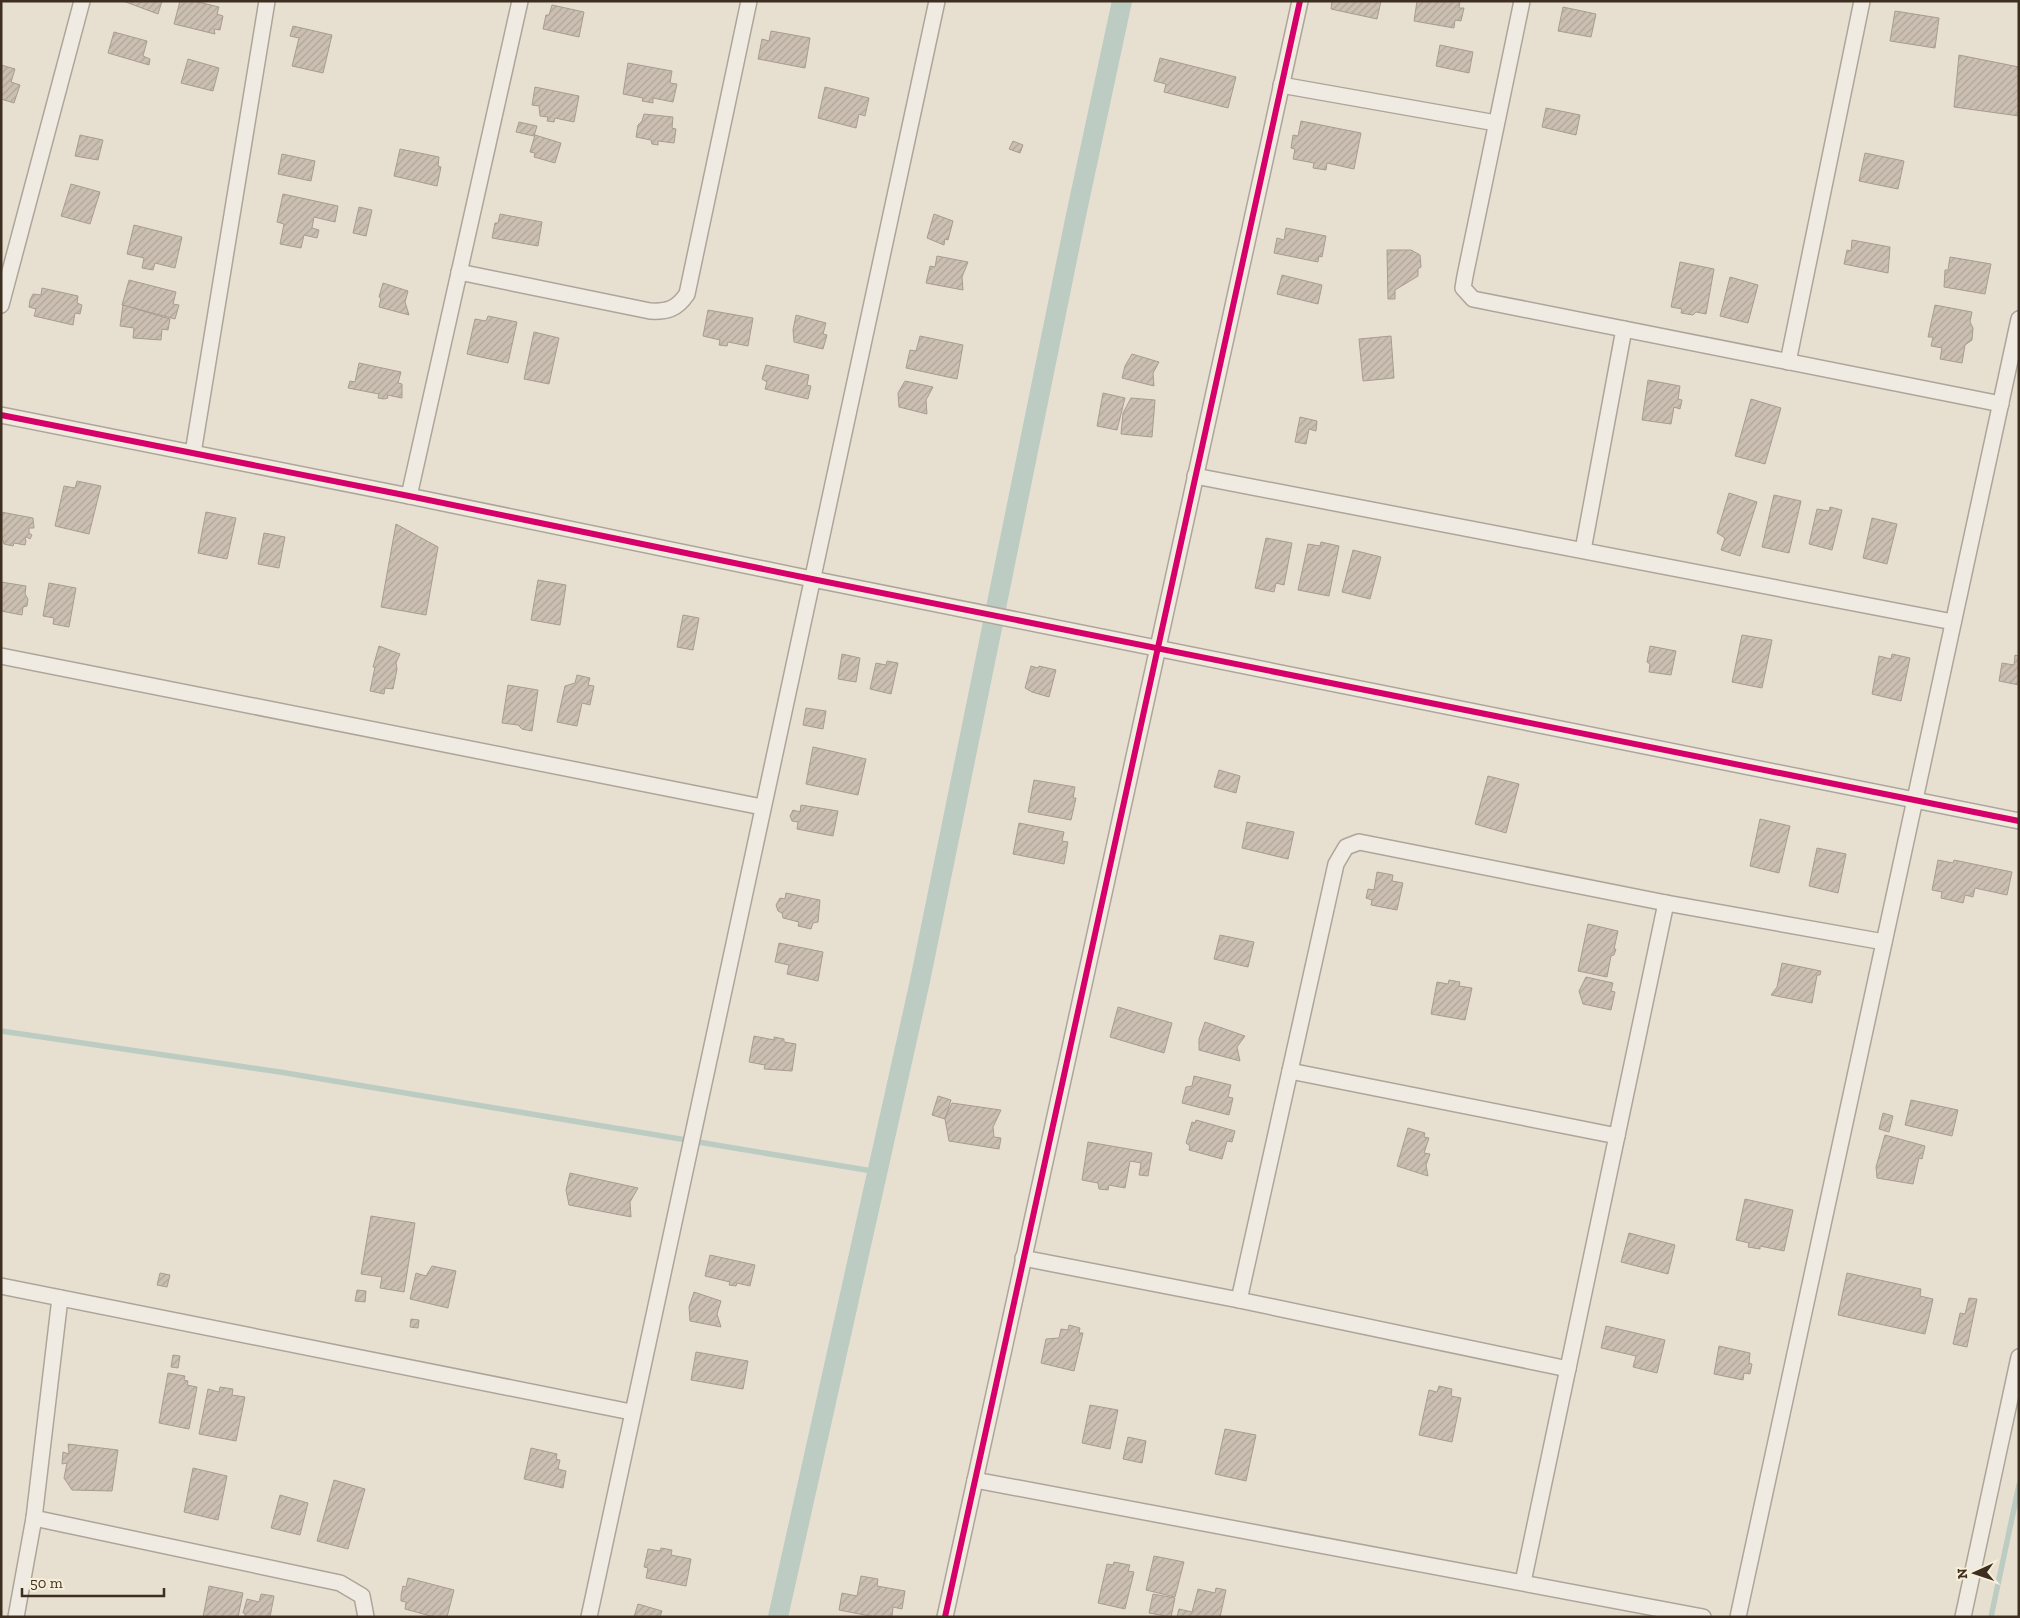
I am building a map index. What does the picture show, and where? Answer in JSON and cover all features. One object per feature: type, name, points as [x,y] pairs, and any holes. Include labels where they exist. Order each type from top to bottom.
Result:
[{"type":"street","points":[[1,305],[82,1]]},
{"type":"street","points":[[193,453],[267,1]]},
{"type":"street","points":[[408,496],[520,1]]},
{"type":"street","points":[[459,272],[650,311],[671,310],[678,305],[687,294],[749,1]]},
{"type":"street","points":[[588,1617],[936,1]]},
{"type":"street","points":[[945,1617],[1300,1]]},
{"type":"street","points":[[1522,1],[1463,288],[1473,299],[2000,404]]},
{"type":"street","points":[[1788,362],[1862,1]]},
{"type":"street","points":[[1281,85],[1496,123]]},
{"type":"street","points":[[1738,1617],[2019,319]]},
{"type":"street","points":[[1583,550],[1624,330]]},
{"type":"street","points":[[1,414],[812,580],[2019,821]]},
{"type":"street","points":[[1195,476],[1953,622]]},
{"type":"street","points":[[1,656],[762,807]]},
{"type":"street","points":[[1239,1300],[1336,864],[1346,847],[1359,842],[1666,903],[1884,942]]},
{"type":"street","points":[[1522,1582],[1666,903]]},
{"type":"street","points":[[1290,1071],[1617,1136]]},
{"type":"street","points":[[1023,1258],[1239,1300],[1568,1369]]},
{"type":"street","points":[[1,1286],[631,1412]]},
{"type":"street","points":[[16,1617],[34,1518],[60,1298]]},
{"type":"street","points":[[1963,1617],[2019,1357]]},
{"type":"street","points":[[975,1480],[1703,1617]]},
{"type":"street","points":[[34,1518],[340,1583],[362,1596],[366,1617]]},
{"type":"building","points":[[123,1],[162,1],[158,14]]},
{"type":"building","points":[[180,1],[194,1],[219,7],[217,14],[223,16],[220,30],[214,29],[215,34],[174,24]]},
{"type":"building","points":[[1332,1],[1381,1],[1377,19],[1331,9]]},
{"type":"building","points":[[1417,1],[1460,1],[1459,8],[1464,8],[1461,21],[1455,20],[1454,28],[1414,21]]},
{"type":"building","points":[[552,5],[584,12],[579,37],[543,29],[546,15],[549,15]]},
{"type":"building","points":[[1563,7],[1596,14],[1591,37],[1558,31]]},
{"type":"building","points":[[1895,11],[1939,18],[1935,48],[1890,41]]},
{"type":"building","points":[[293,26],[332,35],[323,73],[292,66],[299,38],[290,36]]},
{"type":"building","points":[[771,31],[810,38],[805,68],[758,59],[762,39],[769,41]]},
{"type":"building","points":[[114,32],[147,41],[143,56],[150,59],[149,65],[108,53]]},
{"type":"building","points":[[1440,45],[1473,52],[1469,73],[1436,66]]},
{"type":"building","points":[[1959,55],[2019,67],[2019,116],[1954,107]]},
{"type":"building","points":[[1160,58],[1236,77],[1228,108],[1164,92],[1166,84],[1154,81]]},
{"type":"building","points":[[188,59],[219,68],[213,91],[181,83]]},
{"type":"building","points":[[628,63],[672,71],[670,83],[677,84],[673,102],[653,98],[653,103],[642,101],[643,98],[623,94]]},
{"type":"building","points":[[1,65],[15,69],[11,82],[20,85],[14,103],[1,99]]},
{"type":"building","points":[[535,87],[579,96],[574,122],[555,118],[554,122],[547,121],[548,117],[540,116],[539,106],[532,105]]},
{"type":"building","points":[[825,87],[869,98],[865,116],[859,114],[856,128],[818,118]]},
{"type":"building","points":[[1546,108],[1580,115],[1576,135],[1542,127]]},
{"type":"building","points":[[644,114],[673,117],[672,128],[676,129],[674,143],[658,141],[658,145],[652,144],[651,140],[636,137],[638,125],[642,121]]},
{"type":"building","points":[[1301,121],[1361,133],[1354,169],[1327,163],[1326,170],[1313,168],[1314,163],[1293,159],[1295,149],[1291,148],[1293,135],[1298,136]]},
{"type":"building","points":[[519,122],[537,126],[534,136],[516,132]]},
{"type":"building","points":[[80,135],[103,140],[98,160],[75,156]]},
{"type":"building","points":[[535,135],[561,143],[555,163],[534,157],[535,153],[530,152]]},
{"type":"building","points":[[1013,141],[1023,145],[1020,153],[1009,149]]},
{"type":"building","points":[[400,149],[439,157],[438,166],[441,167],[437,186],[394,176]]},
{"type":"building","points":[[1865,153],[1904,161],[1898,189],[1859,181]]},
{"type":"building","points":[[282,154],[315,161],[311,181],[278,174]]},
{"type":"building","points":[[71,184],[100,192],[90,224],[61,216]]},
{"type":"building","points":[[283,194],[338,206],[335,222],[314,217],[312,228],[319,230],[317,238],[304,235],[301,248],[280,244],[284,224],[277,222]]},
{"type":"building","points":[[359,207],[372,210],[366,236],[353,233]]},
{"type":"building","points":[[500,214],[542,222],[538,246],[492,238],[495,223],[498,223]]},
{"type":"building","points":[[934,214],[953,221],[948,240],[945,239],[944,245],[927,238]]},
{"type":"building","points":[[134,225],[182,237],[175,268],[155,263],[153,270],[142,268],[144,258],[127,254]]},
{"type":"building","points":[[1286,228],[1326,236],[1322,257],[1319,256],[1318,262],[1274,253],[1277,238],[1284,240]]},
{"type":"building","points":[[1852,240],[1890,247],[1888,273],[1844,264],[1847,250],[1851,251]]},
{"type":"building","points":[[1387,250],[1411,250],[1420,255],[1421,267],[1418,269],[1418,276],[1395,290],[1395,299],[1388,299]]},
{"type":"building","points":[[937,256],[968,262],[962,277],[963,290],[926,283],[930,266],[935,267]]},
{"type":"building","points":[[1950,257],[1991,264],[1985,294],[1944,287],[1945,270],[1948,270]]},
{"type":"building","points":[[1680,262],[1714,269],[1706,314],[1696,312],[1693,315],[1681,313],[1682,309],[1671,307]]},
{"type":"building","points":[[1282,275],[1322,285],[1318,304],[1277,294]]},
{"type":"building","points":[[1730,277],[1758,285],[1748,323],[1720,316]]},
{"type":"building","points":[[129,280],[176,292],[173,304],[179,305],[175,319],[122,305]]},
{"type":"building","points":[[383,283],[408,291],[405,302],[409,315],[379,307],[381,298],[379,297]]},
{"type":"building","points":[[42,288],[78,296],[77,303],[82,305],[80,314],[75,313],[73,325],[34,316],[36,309],[29,307],[30,300],[33,294],[41,295]]},
{"type":"building","points":[[123,305],[170,319],[168,330],[162,329],[161,340],[133,338],[134,328],[120,326]]},
{"type":"building","points":[[1935,305],[1972,312],[1970,322],[1973,328],[1972,340],[1965,345],[1962,363],[1940,359],[1942,348],[1931,346],[1933,337],[1928,337]]},
{"type":"building","points":[[708,310],[753,318],[748,346],[728,342],[727,346],[719,345],[720,340],[703,336]]},
{"type":"building","points":[[796,315],[826,323],[823,334],[827,335],[823,349],[794,342],[793,330]]},
{"type":"building","points":[[488,316],[517,322],[508,363],[467,354],[475,319],[486,321]]},
{"type":"building","points":[[534,332],[559,338],[549,384],[524,379]]},
{"type":"building","points":[[920,336],[963,345],[957,379],[906,368],[910,350],[916,351]]},
{"type":"building","points":[[1391,336],[1394,378],[1363,381],[1359,339]]},
{"type":"building","points":[[1132,354],[1159,362],[1153,373],[1154,386],[1122,378],[1125,366]]},
{"type":"building","points":[[359,363],[401,372],[398,383],[402,384],[402,398],[387,395],[388,398],[378,398],[379,394],[348,388],[350,381],[355,382]]},
{"type":"building","points":[[766,365],[809,375],[807,385],[811,386],[808,399],[765,389],[767,382],[762,379]]},
{"type":"building","points":[[1648,380],[1680,386],[1678,399],[1682,400],[1680,409],[1674,407],[1671,424],[1642,420]]},
{"type":"building","points":[[905,381],[933,387],[926,400],[927,414],[899,407],[898,393]]},
{"type":"building","points":[[1103,393],[1125,398],[1117,430],[1097,426]]},
{"type":"building","points":[[1131,398],[1155,400],[1152,437],[1121,434],[1123,413]]},
{"type":"building","points":[[1751,399],[1781,408],[1765,464],[1735,456]]},
{"type":"building","points":[[1300,417],[1317,421],[1316,431],[1309,429],[1306,444],[1295,442]]},
{"type":"building","points":[[77,481],[101,486],[89,534],[55,526],[64,486],[75,488]]},
{"type":"building","points":[[1729,493],[1757,502],[1740,556],[1721,550],[1725,538],[1717,533]]},
{"type":"building","points":[[1774,495],[1801,501],[1789,553],[1762,547]]},
{"type":"building","points":[[1830,507],[1842,510],[1832,550],[1809,544],[1817,509],[1829,511]]},
{"type":"building","points":[[1,512],[33,518],[34,528],[29,528],[29,533],[32,535],[30,539],[25,538],[25,545],[14,543],[13,546],[4,544],[3,540],[1,540]]},
{"type":"building","points":[[206,512],[236,518],[227,559],[198,553]]},
{"type":"building","points":[[1872,518],[1897,524],[1887,564],[1863,558]]},
{"type":"building","points":[[396,524],[438,547],[426,615],[381,607]]},
{"type":"building","points":[[264,533],[285,537],[279,568],[258,564]]},
{"type":"building","points":[[1266,538],[1292,543],[1284,585],[1276,583],[1274,592],[1255,588]]},
{"type":"building","points":[[1321,542],[1339,546],[1329,596],[1298,590],[1308,544],[1320,546]]},
{"type":"building","points":[[1353,550],[1381,557],[1370,599],[1342,592]]},
{"type":"building","points":[[538,580],[566,585],[560,625],[531,620]]},
{"type":"building","points":[[1,582],[26,586],[25,594],[28,599],[27,606],[23,607],[22,615],[1,611]]},
{"type":"building","points":[[49,583],[76,588],[69,627],[53,624],[54,618],[43,616]]},
{"type":"building","points":[[683,615],[699,618],[693,650],[677,647]]},
{"type":"building","points":[[1742,635],[1772,640],[1762,688],[1732,682]]},
{"type":"building","points":[[379,646],[400,654],[396,663],[397,669],[393,689],[385,688],[384,694],[370,691],[375,667],[373,667]]},
{"type":"building","points":[[1650,646],[1676,651],[1671,675],[1649,672],[1650,664],[1647,662]]},
{"type":"building","points":[[842,654],[860,658],[856,682],[838,679]]},
{"type":"building","points":[[1892,654],[1910,658],[1901,701],[1872,694],[1879,656],[1891,659]]},
{"type":"building","points":[[2015,655],[2019,656],[2019,685],[1999,681],[2002,663],[2014,665]]},
{"type":"building","points":[[887,661],[898,663],[891,694],[870,689],[876,663],[886,665]]},
{"type":"building","points":[[1031,666],[1056,670],[1049,697],[1025,688]]},
{"type":"building","points":[[577,675],[590,678],[588,685],[594,686],[590,705],[582,703],[577,726],[557,722],[565,686],[575,683]]},
{"type":"building","points":[[508,685],[538,690],[532,731],[522,729],[518,725],[502,723]]},
{"type":"building","points":[[806,708],[826,711],[823,729],[803,725]]},
{"type":"building","points":[[813,747],[866,759],[858,795],[806,784]]},
{"type":"building","points":[[1219,770],[1240,776],[1236,793],[1214,787]]},
{"type":"building","points":[[1488,776],[1519,784],[1506,833],[1475,824]]},
{"type":"building","points":[[1034,780],[1075,787],[1073,798],[1076,798],[1071,820],[1028,812]]},
{"type":"building","points":[[801,805],[838,811],[833,836],[797,829],[798,822],[792,821],[790,816],[793,810],[800,812]]},
{"type":"building","points":[[1760,819],[1790,826],[1779,873],[1750,866]]},
{"type":"building","points":[[1247,822],[1294,832],[1288,859],[1242,848]]},
{"type":"building","points":[[1019,823],[1064,832],[1062,841],[1068,842],[1064,864],[1013,854]]},
{"type":"building","points":[[1817,848],[1846,854],[1838,893],[1809,886]]},
{"type":"building","points":[[1938,860],[1953,863],[1954,860],[2012,872],[2007,895],[1975,888],[1973,897],[1965,895],[1963,903],[1941,898],[1942,892],[1932,890]]},
{"type":"building","points":[[1377,872],[1393,875],[1392,881],[1403,883],[1397,910],[1371,905],[1372,900],[1366,898],[1368,889],[1374,890]]},
{"type":"building","points":[[786,893],[820,900],[818,922],[813,923],[811,929],[798,926],[799,922],[783,918],[782,913],[778,911],[776,905],[780,898],[785,899]]},
{"type":"building","points":[[1588,924],[1618,931],[1614,949],[1616,949],[1614,955],[1611,956],[1607,977],[1578,971]]},
{"type":"building","points":[[1220,935],[1254,942],[1248,967],[1214,959]]},
{"type":"building","points":[[779,943],[823,952],[818,981],[787,974],[789,965],[775,962]]},
{"type":"building","points":[[1782,963],[1821,971],[1820,975],[1817,975],[1812,1003],[1771,995],[1777,987]]},
{"type":"building","points":[[1586,977],[1613,983],[1611,991],[1615,992],[1611,1010],[1583,1004],[1579,991]]},
{"type":"building","points":[[1449,980],[1460,982],[1459,986],[1472,988],[1465,1020],[1431,1014],[1437,982],[1448,984]]},
{"type":"building","points":[[1118,1007],[1172,1023],[1164,1053],[1110,1037]]},
{"type":"building","points":[[1205,1022],[1245,1036],[1237,1047],[1240,1061],[1199,1050],[1199,1039]]},
{"type":"building","points":[[754,1036],[774,1040],[774,1037],[784,1039],[784,1042],[796,1044],[792,1071],[764,1069],[765,1065],[749,1062]]},
{"type":"building","points":[[1194,1076],[1231,1085],[1228,1097],[1233,1098],[1229,1115],[1182,1103],[1186,1087],[1192,1086]]},
{"type":"building","points":[[938,1096],[951,1100],[945,1119],[932,1115]]},
{"type":"building","points":[[1911,1100],[1958,1110],[1952,1136],[1905,1125]]},
{"type":"building","points":[[952,1103],[1001,1110],[993,1127],[994,1137],[1001,1138],[999,1149],[949,1141],[945,1119]]},
{"type":"building","points":[[1883,1113],[1893,1116],[1889,1132],[1879,1129]]},
{"type":"building","points":[[1196,1120],[1235,1131],[1232,1142],[1227,1141],[1222,1159],[1189,1150],[1190,1146],[1186,1143],[1192,1122],[1195,1123]]},
{"type":"building","points":[[1408,1128],[1425,1133],[1424,1137],[1429,1138],[1424,1153],[1430,1154],[1426,1165],[1428,1176],[1397,1166]]},
{"type":"building","points":[[1885,1135],[1925,1146],[1922,1159],[1919,1158],[1913,1184],[1877,1178],[1876,1167]]},
{"type":"building","points":[[1088,1142],[1152,1153],[1148,1176],[1139,1175],[1141,1163],[1130,1161],[1125,1188],[1109,1185],[1108,1190],[1099,1189],[1098,1183],[1082,1180]]},
{"type":"building","points":[[570,1173],[638,1188],[630,1202],[631,1217],[569,1205],[566,1190]]},
{"type":"building","points":[[1745,1199],[1793,1210],[1784,1251],[1760,1246],[1760,1249],[1748,1247],[1749,1243],[1736,1240]]},
{"type":"building","points":[[371,1216],[415,1223],[404,1292],[380,1288],[382,1277],[361,1274]]},
{"type":"building","points":[[1629,1233],[1675,1245],[1668,1274],[1621,1262]]},
{"type":"building","points":[[710,1255],[755,1265],[750,1286],[737,1283],[736,1286],[729,1285],[730,1282],[705,1276]]},
{"type":"building","points":[[432,1266],[456,1271],[448,1308],[410,1299],[416,1273],[426,1276]]},
{"type":"building","points":[[160,1273],[170,1275],[167,1287],[157,1285]]},
{"type":"building","points":[[1847,1273],[1921,1289],[1920,1296],[1933,1299],[1925,1334],[1838,1315]]},
{"type":"building","points":[[357,1290],[366,1291],[365,1302],[355,1301]]},
{"type":"building","points":[[694,1292],[721,1301],[717,1314],[721,1327],[690,1321],[689,1307]]},
{"type":"building","points":[[1969,1298],[1977,1299],[1967,1347],[1953,1344],[1960,1313],[1965,1314]]},
{"type":"building","points":[[411,1319],[419,1320],[418,1328],[410,1327]]},
{"type":"building","points":[[1069,1325],[1080,1328],[1079,1333],[1083,1333],[1074,1371],[1041,1363],[1046,1339],[1059,1338],[1061,1329],[1068,1330]]},
{"type":"building","points":[[1606,1326],[1665,1340],[1657,1373],[1633,1367],[1636,1356],[1601,1348]]},
{"type":"building","points":[[1719,1346],[1750,1353],[1749,1363],[1752,1364],[1750,1374],[1744,1373],[1743,1380],[1714,1374]]},
{"type":"building","points":[[696,1352],[748,1361],[743,1389],[691,1380]]},
{"type":"building","points":[[173,1355],[180,1356],[178,1368],[171,1367]]},
{"type":"building","points":[[168,1373],[185,1376],[184,1380],[188,1381],[187,1385],[197,1387],[189,1429],[159,1423]]},
{"type":"building","points":[[1439,1386],[1452,1389],[1451,1396],[1461,1398],[1452,1442],[1419,1435],[1429,1390],[1437,1392]]},
{"type":"building","points":[[220,1387],[233,1389],[232,1395],[245,1397],[236,1441],[199,1434],[208,1389],[219,1392]]},
{"type":"building","points":[[1090,1405],[1118,1410],[1110,1449],[1082,1443]]},
{"type":"building","points":[[1225,1429],[1256,1435],[1246,1481],[1215,1474]]},
{"type":"building","points":[[1128,1437],[1146,1441],[1142,1463],[1123,1459]]},
{"type":"building","points":[[68,1444],[118,1450],[112,1491],[72,1490],[64,1478],[67,1463],[62,1464],[63,1452],[69,1454]]},
{"type":"building","points":[[531,1448],[557,1454],[556,1459],[560,1460],[558,1469],[566,1471],[563,1488],[524,1479]]},
{"type":"building","points":[[193,1468],[227,1476],[218,1520],[184,1512]]},
{"type":"building","points":[[334,1480],[365,1489],[348,1549],[317,1541]]},
{"type":"building","points":[[280,1495],[308,1503],[300,1535],[271,1528]]},
{"type":"building","points":[[661,1548],[672,1550],[671,1555],[691,1559],[686,1586],[646,1578],[648,1568],[644,1567],[648,1549],[660,1551]]},
{"type":"building","points":[[1154,1556],[1184,1562],[1175,1597],[1146,1590]]},
{"type":"building","points":[[1114,1562],[1130,1565],[1128,1571],[1134,1572],[1125,1609],[1098,1603],[1107,1564],[1113,1565]]},
{"type":"building","points":[[861,1576],[878,1579],[877,1586],[905,1591],[902,1609],[893,1607],[892,1617],[875,1617],[839,1610],[842,1593],[857,1596]]},
{"type":"building","points":[[408,1578],[454,1590],[447,1617],[434,1617],[405,1609],[406,1602],[401,1601],[401,1595],[403,1586],[406,1587]]},
{"type":"building","points":[[209,1586],[243,1593],[238,1617],[203,1617]]},
{"type":"building","points":[[1216,1588],[1226,1590],[1220,1617],[1177,1617],[1179,1609],[1192,1612],[1198,1589],[1215,1593]]},
{"type":"building","points":[[261,1594],[274,1596],[270,1617],[245,1617],[245,1613],[243,1613],[247,1599],[259,1602]]},
{"type":"building","points":[[1153,1594],[1175,1598],[1171,1617],[1149,1613]]},
{"type":"building","points":[[638,1604],[662,1611],[660,1617],[634,1617]]},
{"type":"waterway","points":[[778,1617],[920,981],[1075,220],[1122,1]]},
{"type":"waterway","points":[[1,1031],[280,1072],[878,1172]]},
{"type":"waterway","points":[[1991,1617],[2019,1485]]},
{"type":"cycle path","points":[[945,1617],[1300,1]]},
{"type":"cycle path","points":[[1,415],[2019,821]]}]
